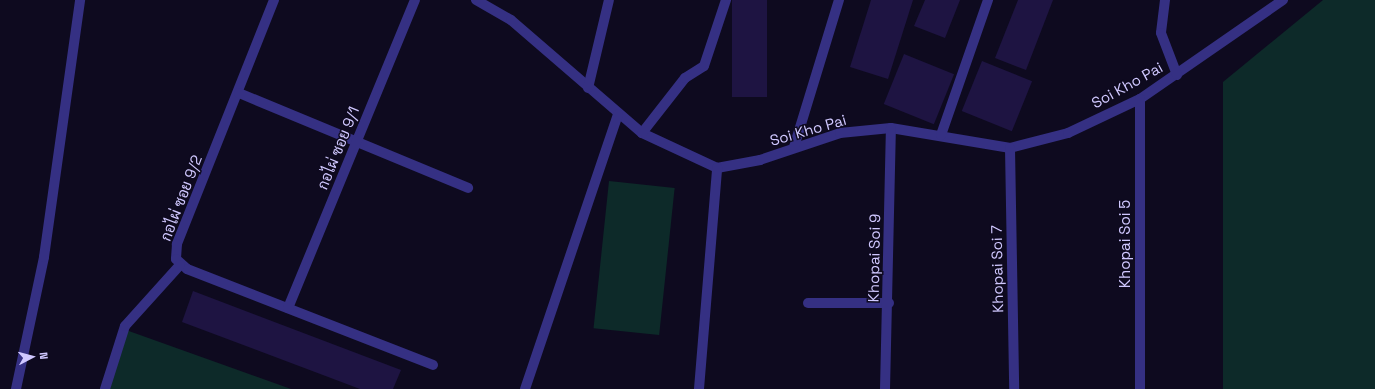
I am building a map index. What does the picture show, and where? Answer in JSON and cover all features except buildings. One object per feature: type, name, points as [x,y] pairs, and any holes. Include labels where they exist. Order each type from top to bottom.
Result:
[{"type":"street","points":[[16,389],[44,257],[80,0]]},
{"type":"street","name":"กอไผ่ ซอย 9/2","points":[[274,0],[239,93],[177,244],[176,259],[180,265],[433,365]]},
{"type":"street","name":"กอไผ่ ซอย 9/1","points":[[288,308],[415,0]]},
{"type":"street","points":[[476,0],[511,20],[618,114],[642,133],[717,168],[699,389]]},
{"type":"street","points":[[588,88],[609,0]]},
{"type":"street","points":[[642,133],[685,78],[704,66],[726,0]]},
{"type":"street","points":[[794,147],[839,0]]},
{"type":"street","points":[[941,135],[988,0]]},
{"type":"street","points":[[1165,0],[1161,33],[1177,75]]},
{"type":"street","name":"Soi Kho Pai","points":[[717,168],[760,160],[794,147],[840,133],[891,128],[941,135],[1010,148],[1068,133],[1140,99],[1177,75],[1283,0]]},
{"type":"street","points":[[239,93],[356,144],[468,188]]},
{"type":"street","name":"Khopai Soi 5","points":[[1140,99],[1140,389]]},
{"type":"street","points":[[525,389],[618,114]]},
{"type":"street","name":"Khopai Soi 9","points":[[885,389],[889,303],[891,128]]},
{"type":"street","name":"Khopai Soi 7","points":[[1010,148],[1014,389]]},
{"type":"street","points":[[105,389],[125,326],[180,265]]},
{"type":"street","points":[[808,303],[889,303]]},
{"type":"green space","points":[[1323,0],[1375,0],[1375,389],[1223,389],[1223,82]]},
{"type":"green space","points":[[609,181],[675,188],[659,335],[594,328]]},
{"type":"green space","points":[[126,330],[291,389],[102,389]]}]
